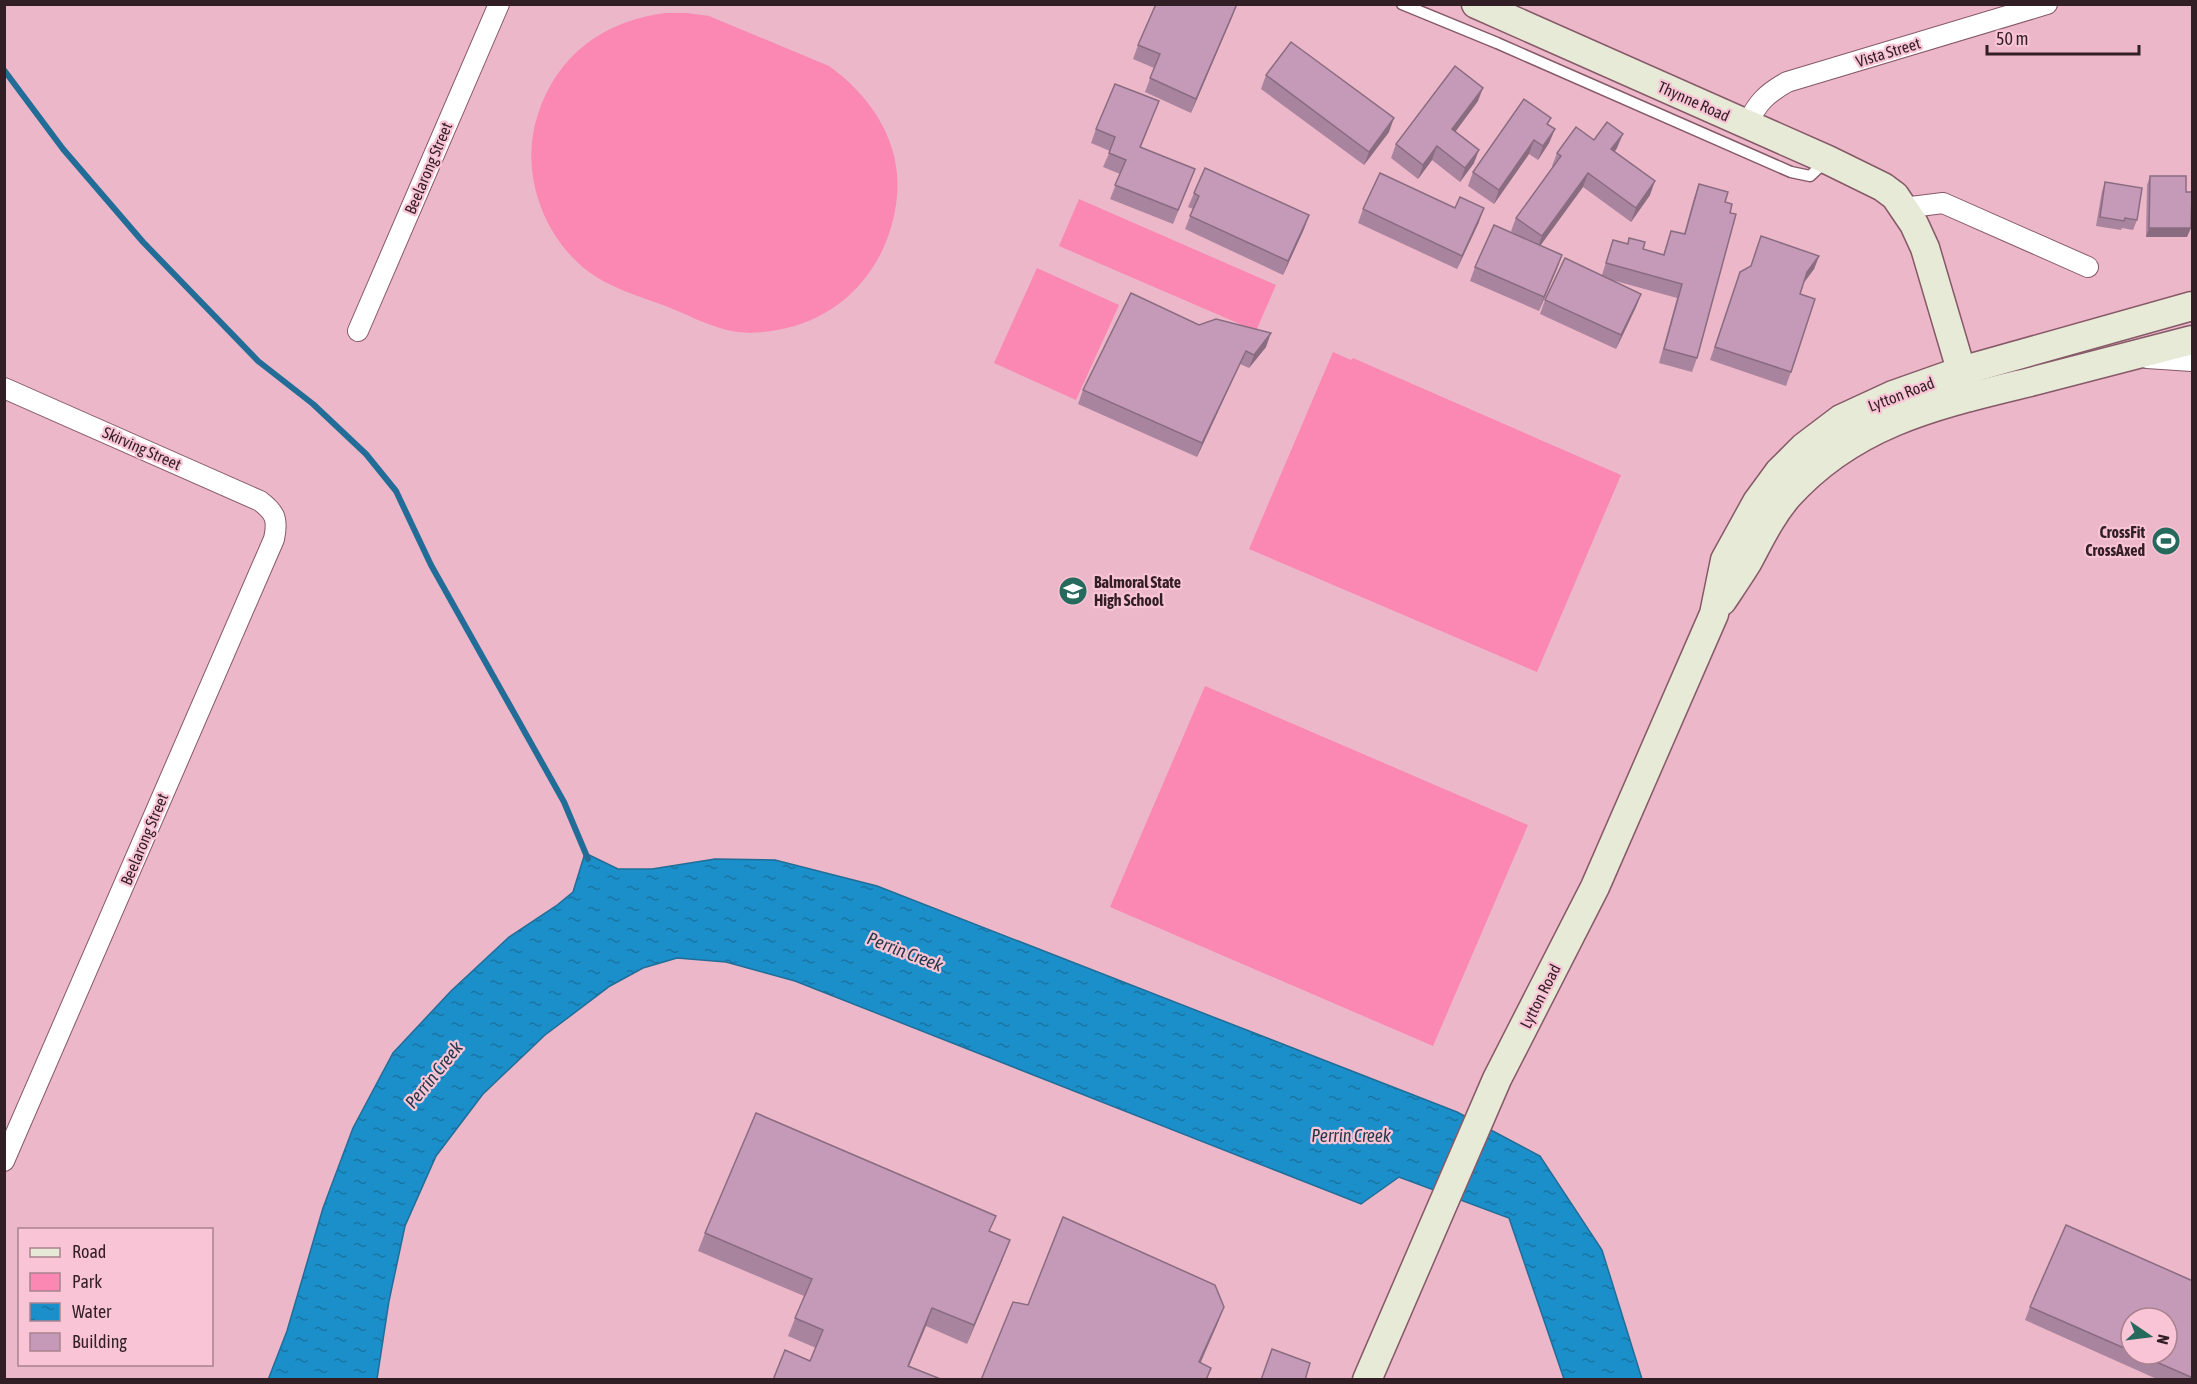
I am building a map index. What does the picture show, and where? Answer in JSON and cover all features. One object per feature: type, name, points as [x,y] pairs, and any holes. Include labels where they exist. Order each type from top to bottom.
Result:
[{"type":"main road","name":"Thynne Road","points":[[1476,4],[1828,160],[1883,187],[1895,196],[1914,224],[1925,248],[1965,384]]},
{"type":"main road","name":"Lytton Road","points":[[1367,1380],[1486,1104],[1595,887],[1714,614],[1745,566],[1770,520],[1788,497],[1833,455],[1865,435],[1965,384],[2193,306]]},
{"type":"main road","name":"Lytton Road","points":[[1965,384],[2129,357],[2193,340]]},
{"type":"street","name":"Beelarong Street","points":[[358,331],[499,4]]},
{"type":"street","name":"Vista Street","points":[[1747,124],[1757,104],[1786,82],[2047,4]]},
{"type":"street","points":[[1903,208],[1943,203],[2088,267]]},
{"type":"street","points":[[2129,357],[2193,361]]},
{"type":"street","name":"Skirving Street","points":[[4,388],[260,501],[270,508],[274,516]]},
{"type":"street","name":"Beelarong Street","points":[[4,1161],[274,539],[277,524],[274,516]]},
{"type":"lane","points":[[1401,4],[1497,43],[1791,172],[1810,176],[1828,160]]},
{"type":"green space","points":[[665,13],[709,16],[829,66],[858,91],[881,122],[889,139],[897,176],[893,221],[874,265],[860,284],[843,301],[823,314],[801,324],[771,331],[746,333],[719,328],[597,278],[573,257],[547,221],[533,179],[531,157],[538,114],[547,93],[558,74],[586,44],[622,24]]},
{"type":"green space","points":[[1079,199],[1276,285],[1256,331],[1059,246]]},
{"type":"green space","points":[[1037,268],[1119,305],[1076,400],[994,363]]},
{"type":"green space","points":[[1333,352],[1351,360],[1353,358],[1621,475],[1537,672],[1249,549]]},
{"type":"green space","points":[[1205,686],[1528,825],[1433,1046],[1110,907]]},
{"type":"water","name":"Perrin Creek","points":[[585,853],[618,869],[652,869],[715,859],[775,860],[877,886],[1457,1112],[1540,1156],[1602,1250],[1642,1379],[1564,1379],[1509,1218],[1399,1177],[1361,1204],[795,981],[726,962],[677,958],[643,968],[610,986],[545,1035],[483,1094],[436,1156],[405,1226],[389,1301],[377,1379],[268,1380],[287,1331],[323,1208],[353,1128],[393,1053],[451,991],[509,937],[573,892]]},
{"type":"building","points":[[1156,4],[1237,4],[1196,99],[1150,78],[1160,54],[1138,45]]},
{"type":"building","points":[[1291,42],[1394,118],[1369,152],[1266,75]]},
{"type":"building","points":[[1455,66],[1483,88],[1452,129],[1479,150],[1465,168],[1437,146],[1423,165],[1396,144]]},
{"type":"building","points":[[1115,84],[1159,101],[1140,147],[1195,169],[1178,210],[1115,185],[1126,160],[1109,153],[1115,137],[1096,129]]},
{"type":"building","points":[[1524,99],[1551,118],[1547,124],[1555,129],[1543,146],[1534,140],[1499,190],[1473,172]]},
{"type":"building","points":[[1607,122],[1623,134],[1611,149],[1655,181],[1636,208],[1588,173],[1542,236],[1516,218],[1561,156],[1557,153],[1576,127],[1594,140]]},
{"type":"building","points":[[1205,168],[1309,215],[1288,261],[1190,216],[1199,196],[1194,193]]},
{"type":"building","points":[[1380,173],[1455,208],[1460,197],[1484,208],[1462,256],[1363,209]]},
{"type":"building","points":[[2150,176],[2186,176],[2186,192],[2192,192],[2191,228],[2149,228]]},
{"type":"building","points":[[2105,182],[2142,188],[2137,220],[2125,218],[2124,221],[2100,217]]},
{"type":"building","points":[[1699,184],[1728,192],[1725,202],[1732,204],[1730,213],[1736,214],[1697,358],[1664,349],[1682,284],[1606,263],[1613,240],[1628,244],[1629,238],[1645,242],[1643,249],[1664,255],[1671,231],[1685,234]]},
{"type":"building","points":[[1494,225],[1562,255],[1544,297],[1475,267]]},
{"type":"building","points":[[1761,236],[1819,256],[1807,272],[1800,294],[1815,299],[1791,372],[1715,347],[1740,272],[1751,266]]},
{"type":"building","points":[[1565,258],[1641,294],[1621,335],[1545,300]]},
{"type":"building","points":[[1131,293],[1199,325],[1216,319],[1271,333],[1254,355],[1246,351],[1202,443],[1083,390]]},
{"type":"building","points":[[756,1113],[996,1216],[989,1231],[1010,1240],[974,1325],[932,1308],[908,1366],[943,1380],[773,1380],[785,1350],[810,1361],[823,1330],[795,1318],[812,1279],[705,1233]]},
{"type":"building","points":[[1063,1217],[1215,1285],[1224,1307],[1199,1362],[1211,1368],[1206,1380],[981,1380],[1013,1302],[1028,1305]]},
{"type":"building","points":[[2066,1225],[2193,1281],[2193,1378],[2166,1366],[2179,1366],[2179,1306],[2119,1306],[2119,1346],[2030,1307]]},
{"type":"building","points":[[1272,1349],[1310,1363],[1305,1380],[1261,1380]]},
{"type":"waterway","points":[[4,70],[63,149],[143,242],[258,361],[313,404],[366,454],[396,491],[431,565],[564,802],[588,859]]},
{"type":"place","name":"CrossFit CrossAxed","points":[[2166,541]]},
{"type":"place","name":"Balmoral State High School","points":[[1073,591]]}]
